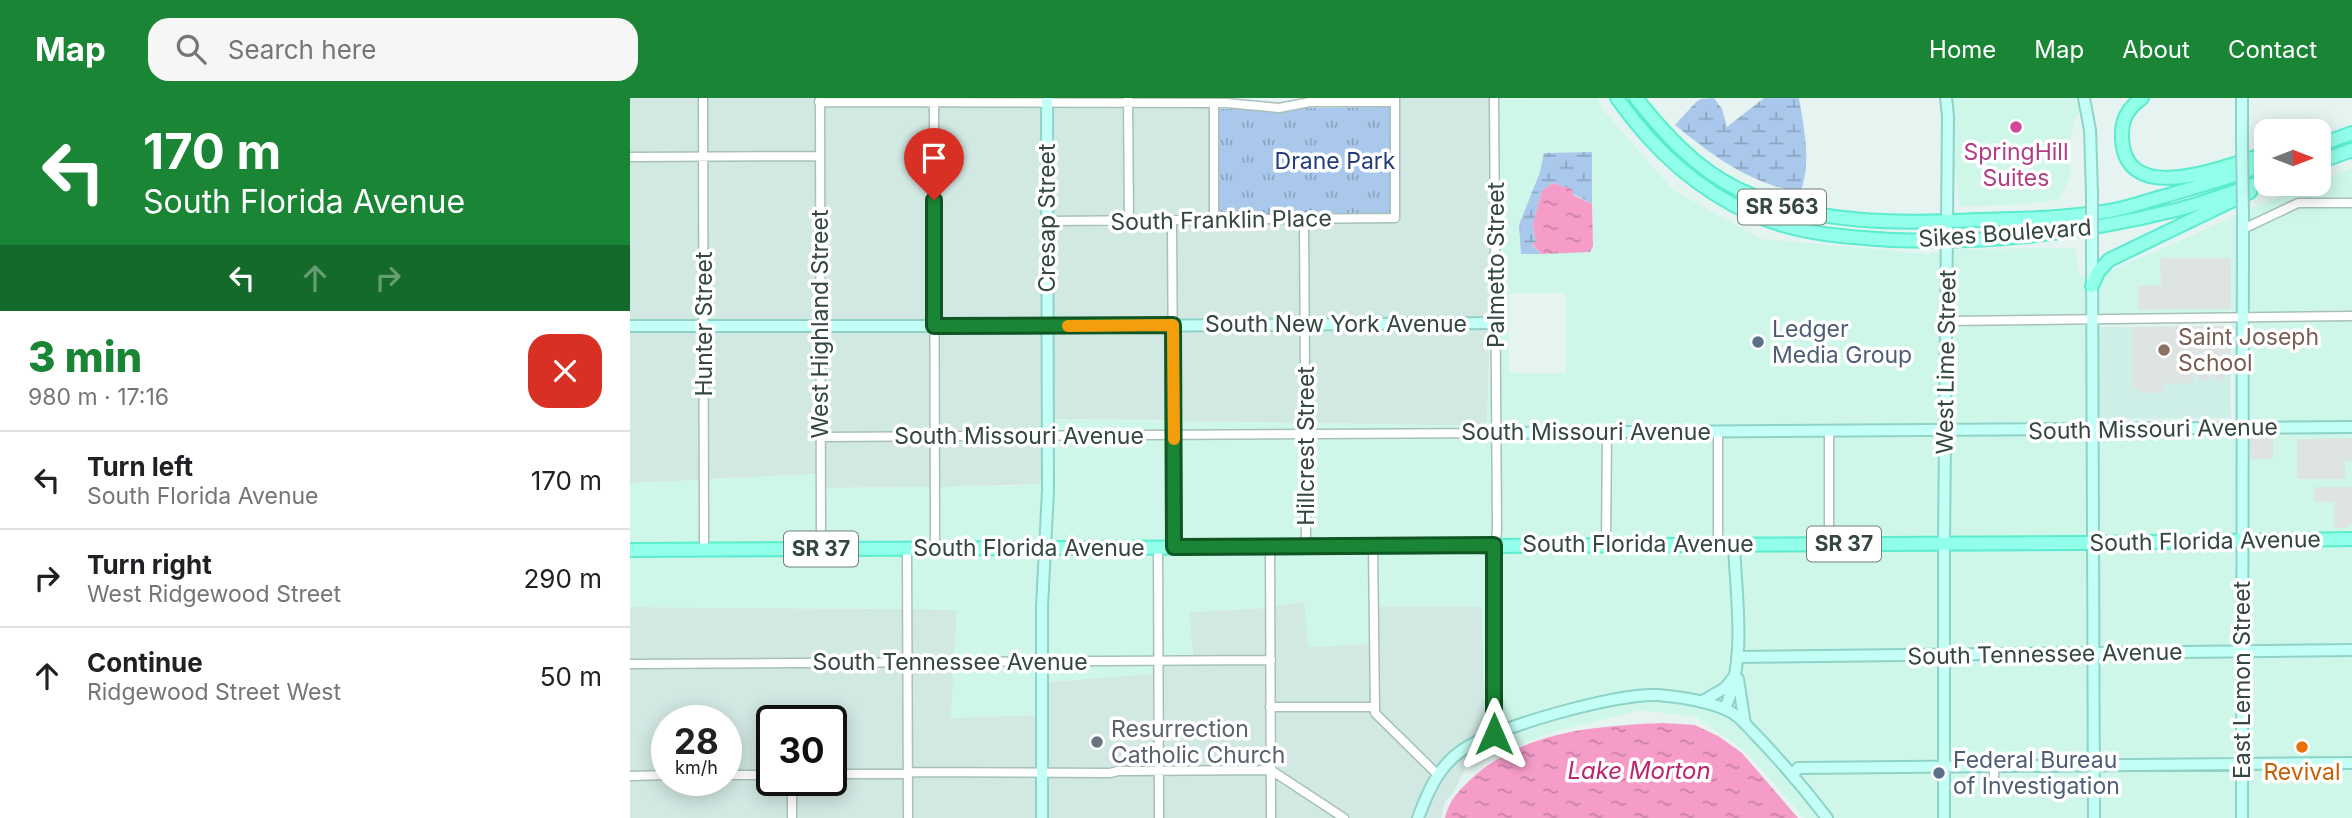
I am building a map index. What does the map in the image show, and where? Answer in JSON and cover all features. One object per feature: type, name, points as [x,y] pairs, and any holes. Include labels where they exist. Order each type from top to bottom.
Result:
[{"type":"main road","name":"Sikes Boulevard","points":[[1617,98],[1646,136],[1688,176],[1710,191],[1752,214],[1830,236],[1947,242],[2062,233],[2178,209],[2254,186]]},
{"type":"main road","points":[[1626,98],[1640,115],[1657,124]]},
{"type":"main road","name":"Sikes Boulevard","points":[[1636,98],[1657,124],[1693,159],[1723,181],[1782,207],[1822,216],[1863,220],[1947,221],[2064,218],[2112,211],[2254,168]]},
{"type":"main road","points":[[2142,98],[2129,107],[2121,125],[2122,146],[2129,161],[2141,174],[2159,179],[2179,179],[2254,157]]},
{"type":"main road","points":[[2331,136],[2352,132]]},
{"type":"main road","points":[[2331,140],[2352,132]]},
{"type":"main road","points":[[1646,136],[1664,143],[1716,181],[1723,181]]},
{"type":"main road","points":[[2331,158],[2352,150]]},
{"type":"main road","points":[[2092,286],[2098,272],[2109,260],[2254,188]]},
{"type":"main road","name":"South Florida Avenue","points":[[630,550],[2092,543],[2352,539]]},
{"type":"street","name":"Hunter Street","points":[[703,98],[704,550]]},
{"type":"street","name":"Palmetto Street","points":[[1494,98],[1497,531],[1494,545],[1494,734]]},
{"type":"street","name":"West Lime Street","points":[[1944,818],[1946,98]]},
{"type":"street","points":[[2084,98],[2090,130],[2092,193],[2094,818]]},
{"type":"street","name":"East Lemon Street","points":[[2242,98],[2242,818]]},
{"type":"street","points":[[819,100],[934,103],[1128,101],[1214,105],[1226,103],[1279,108],[1310,102],[1395,100]]},
{"type":"street","name":"West Highland Street","points":[[819,100],[821,549]]},
{"type":"street","name":"South Franklin Place","points":[[1047,221],[1395,218],[1395,100]]},
{"type":"street","name":"Cresap Street","points":[[1042,818],[1042,606],[1048,436],[1047,101]]},
{"type":"street","points":[[1128,101],[1129,221]]},
{"type":"street","points":[[934,103],[935,548]]},
{"type":"street","points":[[1214,105],[1214,220]]},
{"type":"street","points":[[630,157],[819,156]]},
{"type":"street","points":[[2242,229],[2298,203],[2352,203]]},
{"type":"street","name":"Hillcrest Street","points":[[1304,219],[1306,547]]},
{"type":"street","points":[[1172,221],[1174,547]]},
{"type":"street","points":[[1945,321],[2352,316]]},
{"type":"street","name":"South New York Avenue","points":[[630,326],[1496,323]]},
{"type":"street","name":"South Missouri Avenue","points":[[820,437],[2352,427]]},
{"type":"street","points":[[1718,432],[1718,544]]},
{"type":"street","points":[[1829,432],[1829,544]]},
{"type":"street","points":[[1606,544],[1607,433]]},
{"type":"street","points":[[1734,544],[1737,669],[1745,724]]},
{"type":"street","points":[[1373,545],[1375,713],[1437,774]]},
{"type":"street","points":[[1158,547],[1159,818]]},
{"type":"street","points":[[1270,547],[1271,818]]},
{"type":"street","points":[[907,549],[908,818]]},
{"type":"street","name":"South Tennessee Avenue","points":[[1737,657],[2352,650]]},
{"type":"street","name":"South Tennessee Avenue","points":[[630,664],[1271,660]]},
{"type":"street","points":[[1701,702],[1729,685],[1737,669]]},
{"type":"street","points":[[1725,709],[1733,690],[1737,669]]},
{"type":"street","points":[[1418,818],[1437,774],[1463,749],[1494,734],[1586,707],[1657,695],[1701,702],[1725,709],[1738,717],[1793,775],[1827,818]]},
{"type":"street","points":[[1270,707],[1375,707]]},
{"type":"street","points":[[1994,755],[1994,782]]},
{"type":"street","points":[[1793,775],[1798,768],[2352,763]]},
{"type":"street","points":[[847,775],[1271,770],[1344,818]]},
{"type":"street","points":[[630,776],[651,775]]},
{"type":"street","points":[[2085,791],[2103,791]]},
{"type":"street","points":[[792,796],[792,818]]},
{"type":"shaded area","points":[[630,98],[699,98],[699,153],[630,153]]},
{"type":"shaded area","points":[[707,98],[815,98],[815,152],[707,153]]},
{"type":"shaded area","points":[[1328,98],[1490,98],[1491,319],[1309,320],[1308,223],[1400,222],[1399,99]]},
{"type":"shaded area","points":[[1498,98],[1597,98],[1604,111],[1673,190],[1761,239],[1928,254],[1942,252],[1941,427],[1500,429],[1501,207]],"holes":[[[1592,152],[1593,246],[1540,172],[1544,154]],[[1513,293],[1566,295],[1566,373],[1509,371],[1509,296]]]},
{"type":"shaded area","points":[[1950,98],[2080,98],[2082,107],[2074,121],[2067,155],[2072,173],[2059,200],[1959,206],[1955,169],[1952,169]]},
{"type":"shaded area","points":[[824,106],[930,106],[930,322],[824,322]]},
{"type":"shaded area","points":[[939,106],[1043,108],[1044,322],[939,322]]},
{"type":"shaded area","points":[[1051,108],[1124,108],[1125,217],[1052,217]]},
{"type":"shaded area","points":[[1132,108],[1210,108],[1210,216],[1133,217]]},
{"type":"shaded area","points":[[815,160],[816,321],[708,322],[707,161]]},
{"type":"shaded area","points":[[630,161],[699,161],[699,322],[630,322]]},
{"type":"shaded area","points":[[2352,168],[2352,199],[2296,199],[2247,222],[2247,210],[2282,196],[2331,196],[2331,176]]},
{"type":"shaded area","points":[[2299,207],[2352,207],[2352,312],[2247,314],[2247,231]]},
{"type":"shaded area","points":[[2238,214],[2238,314],[2096,315],[2096,287],[2104,273]]},
{"type":"shaded area","points":[[1300,223],[1301,321],[1177,321],[1177,224]]},
{"type":"shaded area","points":[[1168,224],[1168,321],[1052,322],[1051,225]]},
{"type":"shaded area","points":[[2075,248],[2079,276],[2087,275],[2087,315],[1950,317],[1951,251]]},
{"type":"shaded area","points":[[2160,258],[2231,258],[2231,309],[2138,310],[2138,286],[2161,285]]},
{"type":"shaded area","points":[[2352,320],[2352,423],[2247,424],[2247,322]]},
{"type":"shaded area","points":[[2238,322],[2239,424],[2096,425],[2096,421],[2231,421],[2235,418],[2232,323],[2096,323]]},
{"type":"shaded area","points":[[2087,323],[2088,425],[1949,427],[1950,325]]},
{"type":"shaded area","name":"Saint Joseph School","points":[[2230,326],[2231,418],[2098,419],[2098,327]]},
{"type":"shaded area","points":[[2230,326],[2231,373],[2225,374],[2225,381],[2216,381],[2215,374],[2207,381],[2199,381],[2198,375],[2194,375],[2193,383],[2164,384],[2164,393],[2137,393],[2137,388],[2132,388],[2132,327]]},
{"type":"shaded area","points":[[1490,327],[1487,426],[1311,423],[1309,328]]},
{"type":"shaded area","points":[[1492,327],[1492,429],[1311,429],[1311,423],[1487,426]]},
{"type":"shaded area","points":[[1301,328],[1302,423],[1178,421],[1177,329]]},
{"type":"shaded area","points":[[699,329],[700,480],[630,483],[630,330]]},
{"type":"shaded area","points":[[708,329],[815,329],[816,474],[708,479]]},
{"type":"shaded area","points":[[1168,329],[1169,420],[1052,419],[1052,330]]},
{"type":"shaded area","points":[[824,330],[930,330],[930,432],[824,433]]},
{"type":"shaded area","points":[[939,330],[1044,330],[1044,432],[939,432]]},
{"type":"shaded area","points":[[1052,419],[1169,421],[1169,431],[1052,432]]},
{"type":"shaded area","points":[[1178,421],[1302,423],[1302,429],[1178,430]]},
{"type":"shaded area","points":[[2352,431],[2352,535],[2246,537],[2247,432]]},
{"type":"shaded area","points":[[2239,432],[2237,537],[2097,539],[2096,433]]},
{"type":"shaded area","points":[[2088,433],[2088,539],[1948,539],[1949,435]]},
{"type":"shaded area","points":[[1941,435],[1939,539],[1834,540],[1834,436]]},
{"type":"shaded area","points":[[1492,436],[1491,541],[1310,543],[1311,437]]},
{"type":"shaded area","points":[[1500,436],[1602,436],[1602,541],[1499,541]]},
{"type":"shaded area","points":[[1611,436],[1713,436],[1714,540],[1610,541]]},
{"type":"shaded area","points":[[1722,436],[1825,436],[1825,540],[1722,540]]},
{"type":"shaded area","points":[[1302,437],[1301,543],[1179,543],[1178,438]]},
{"type":"shaded area","points":[[2273,437],[2273,459],[2250,459],[2250,438]]},
{"type":"shaded area","points":[[1169,438],[1170,543],[1050,544],[1052,440]]},
{"type":"shaded area","points":[[2352,438],[2352,461],[2345,461],[2345,479],[2297,479],[2297,439]]},
{"type":"shaded area","points":[[930,440],[931,487],[825,488],[824,441]]},
{"type":"shaded area","points":[[939,440],[1044,440],[1044,484],[939,487]]},
{"type":"shaded area","points":[[816,474],[816,545],[708,546],[708,479]]},
{"type":"shaded area","points":[[824,474],[826,488],[931,487],[931,545],[825,545]]},
{"type":"shaded area","points":[[700,480],[700,546],[630,546],[630,483]]},
{"type":"shaded area","points":[[1044,484],[1042,544],[940,545],[939,487]]},
{"type":"shaded area","points":[[2314,487],[2352,487],[2352,524],[2349,524],[2349,528],[2334,528],[2334,502],[2314,502]]},
{"type":"shaded area","points":[[2352,543],[2352,647],[2246,648],[2246,545]]},
{"type":"shaded area","points":[[2237,545],[2238,648],[2097,650],[2097,546]]},
{"type":"shaded area","points":[[1939,546],[1939,651],[1741,653],[1739,548]]},
{"type":"shaded area","points":[[1948,546],[2088,546],[2088,650],[1948,651]]},
{"type":"shaded area","points":[[1730,548],[1733,666],[1726,683],[1694,697],[1658,691],[1498,728],[1498,549]]},
{"type":"shaded area","points":[[1369,549],[1370,644],[1308,647],[1304,601],[1275,606],[1274,551]]},
{"type":"shaded area","points":[[1377,549],[1490,549],[1490,731],[1485,734],[1482,607],[1379,607]]},
{"type":"shaded area","points":[[1153,551],[1154,656],[1047,657],[1046,606],[1050,552]]},
{"type":"shaded area","points":[[1162,551],[1266,551],[1266,608],[1189,612],[1193,656],[1163,656]]},
{"type":"shaded area","points":[[1041,552],[1038,657],[954,658],[957,610],[912,609],[911,553]]},
{"type":"shaded area","points":[[630,553],[903,553],[903,609],[630,607]]},
{"type":"shaded area","points":[[1305,601],[1309,647],[1370,644],[1370,703],[1275,703],[1275,606]]},
{"type":"shaded area","points":[[1482,606],[1485,734],[1437,768],[1379,712],[1379,607]]},
{"type":"shaded area","points":[[630,607],[903,609],[903,658],[630,660]]},
{"type":"shaded area","points":[[1266,608],[1267,656],[1163,656],[1193,655],[1189,612]]},
{"type":"shaded area","points":[[912,609],[957,610],[954,658],[912,658]]},
{"type":"shaded area","points":[[2352,654],[2352,759],[2247,761],[2246,656]]},
{"type":"shaded area","points":[[2238,656],[2238,761],[2098,762],[2097,658]]},
{"type":"shaded area","points":[[2088,658],[2089,762],[1949,764],[1948,659]]},
{"type":"shaded area","points":[[1939,659],[1940,764],[1792,768],[1749,723],[1741,661]]},
{"type":"shaded area","points":[[1154,664],[1154,674],[1047,682],[1047,665]]},
{"type":"shaded area","points":[[1163,664],[1267,664],[1267,766],[1163,767]]},
{"type":"shaded area","points":[[903,665],[903,770],[847,771],[847,705],[756,705],[756,771],[742,771],[742,705],[651,705],[651,771],[630,772],[630,668]]},
{"type":"shaded area","points":[[912,665],[954,665],[951,718],[1038,715],[1038,768],[912,768]]},
{"type":"shaded area","points":[[954,665],[1038,665],[1038,715],[951,718]]},
{"type":"shaded area","points":[[1154,674],[1155,767],[1047,769],[1047,682]]},
{"type":"shaded area","points":[[1657,699],[1694,705],[1730,716],[1767,753],[1822,818],[1804,818],[1745,751],[1696,717],[1641,710],[1552,732],[1485,759],[1485,742],[1536,724],[1613,705]]},
{"type":"shaded area","points":[[1371,710],[1372,716],[1432,774],[1413,818],[1351,818],[1275,768],[1275,711]]},
{"type":"shaded area","points":[[1485,742],[1485,759],[1465,769],[1453,793],[1445,802],[1441,818],[1423,818],[1443,774],[1465,752]]},
{"type":"shaded area","points":[[2352,767],[2352,818],[2247,818],[2247,769]]},
{"type":"shaded area","points":[[2238,769],[2238,818],[2098,818],[2098,770]]},
{"type":"shaded area","points":[[2089,770],[2089,818],[1949,818],[1949,771]]},
{"type":"shaded area","points":[[1940,771],[1940,818],[1832,818],[1798,775],[1800,772]]},
{"type":"shaded area","points":[[1267,774],[1267,818],[1163,818],[1163,775]]},
{"type":"shaded area","points":[[1155,775],[1155,818],[1046,818],[1047,776]]},
{"type":"shaded area","points":[[912,776],[1038,776],[1038,818],[912,818]]},
{"type":"shaded area","points":[[847,778],[903,778],[904,818],[796,818],[796,796],[847,796]]},
{"type":"shaded area","points":[[1275,778],[1337,818],[1276,818]]},
{"type":"shaded area","points":[[630,779],[651,779],[651,796],[742,796],[742,780],[756,781],[756,796],[788,796],[788,818],[630,818]]},
{"type":"green space","points":[[1714,98],[1722,109],[1727,127],[1764,98],[1799,98],[1806,158],[1800,193],[1763,182],[1733,167],[1675,125],[1696,102]]},
{"type":"green space","name":"Drane Park","points":[[1391,107],[1392,213],[1218,216],[1219,109]]},
{"type":"green space","points":[[1592,152],[1592,204],[1573,194],[1571,189],[1552,183],[1542,191],[1533,225],[1536,242],[1532,245],[1541,254],[1521,254],[1519,225],[1540,172],[1544,153]]},
{"type":"water","points":[[1552,183],[1572,189],[1573,195],[1592,204],[1593,246],[1590,252],[1541,254],[1532,244],[1536,242],[1533,225],[1542,191]]},
{"type":"water","name":"Lake Morton","points":[[1663,723],[1695,725],[1718,736],[1742,753],[1798,818],[1445,818],[1455,797],[1471,779],[1513,750],[1561,734],[1586,729]]},
{"type":"slow traffic","points":[[1068,326],[1173,325],[1174,439]]},
{"type":"place","name":"SpringHill Suites","points":[[2016,127]]},
{"type":"place","name":"Ledger Media Group","points":[[1758,342]]},
{"type":"place","name":"Saint Joseph School","points":[[2164,350]]},
{"type":"place","name":"Resurrection Catholic Church","points":[[1097,742]]},
{"type":"place","name":"Revival","points":[[2302,747]]},
{"type":"place","name":"Federal Bureau of Investigation","points":[[1939,773]]},
{"type":"route","points":[[934,200],[934,326],[1173,325],[1174,547],[1494,545],[1494,734]]}]
